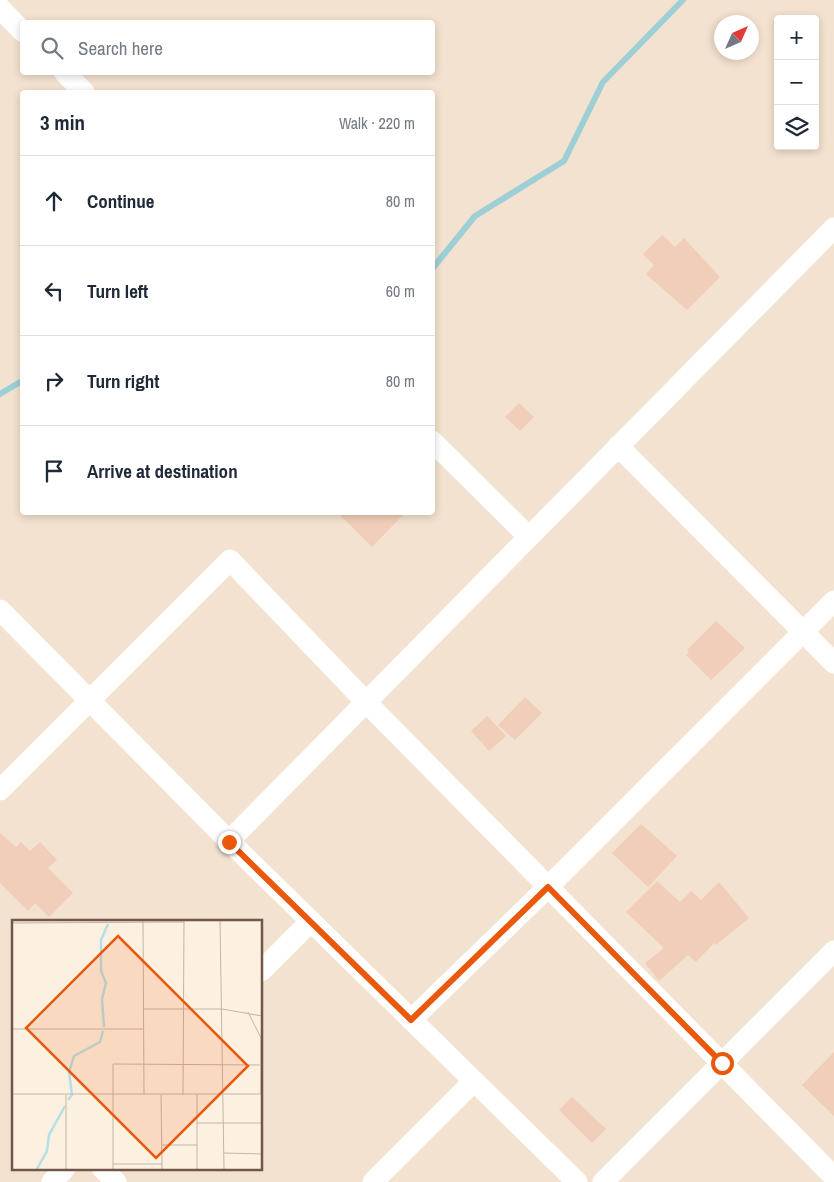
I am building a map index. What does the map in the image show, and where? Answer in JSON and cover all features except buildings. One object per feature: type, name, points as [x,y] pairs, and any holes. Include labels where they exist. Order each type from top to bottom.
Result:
[{"type":"street","points":[[0,8],[20,29]]},
{"type":"street","points":[[67,75],[82,90]]},
{"type":"street","points":[[229,842],[528,536],[834,228]]},
{"type":"street","points":[[435,444],[528,536]]},
{"type":"street","points":[[618,446],[834,663]]},
{"type":"street","points":[[0,790],[230,560],[366,702],[834,1177]]},
{"type":"street","points":[[411,1020],[548,887],[834,601]]},
{"type":"street","points":[[0,610],[229,842],[577,1182]]},
{"type":"street","points":[[262,970],[310,921]]},
{"type":"street","points":[[602,1182],[834,950]]},
{"type":"street","points":[[373,1182],[474,1081]]},
{"type":"street","points":[[52,1182],[63,1170]]},
{"type":"street","points":[[104,1170],[116,1182]]},
{"type":"shaded area","points":[[0,0],[834,0],[834,1182],[0,1182]]},
{"type":"waterway","points":[[435,265],[475,216],[564,161],[603,82],[683,0]]},
{"type":"waterway","points":[[0,394],[20,382]]},
{"type":"route","points":[[229,842],[411,1020],[548,887],[722,1063]]}]
